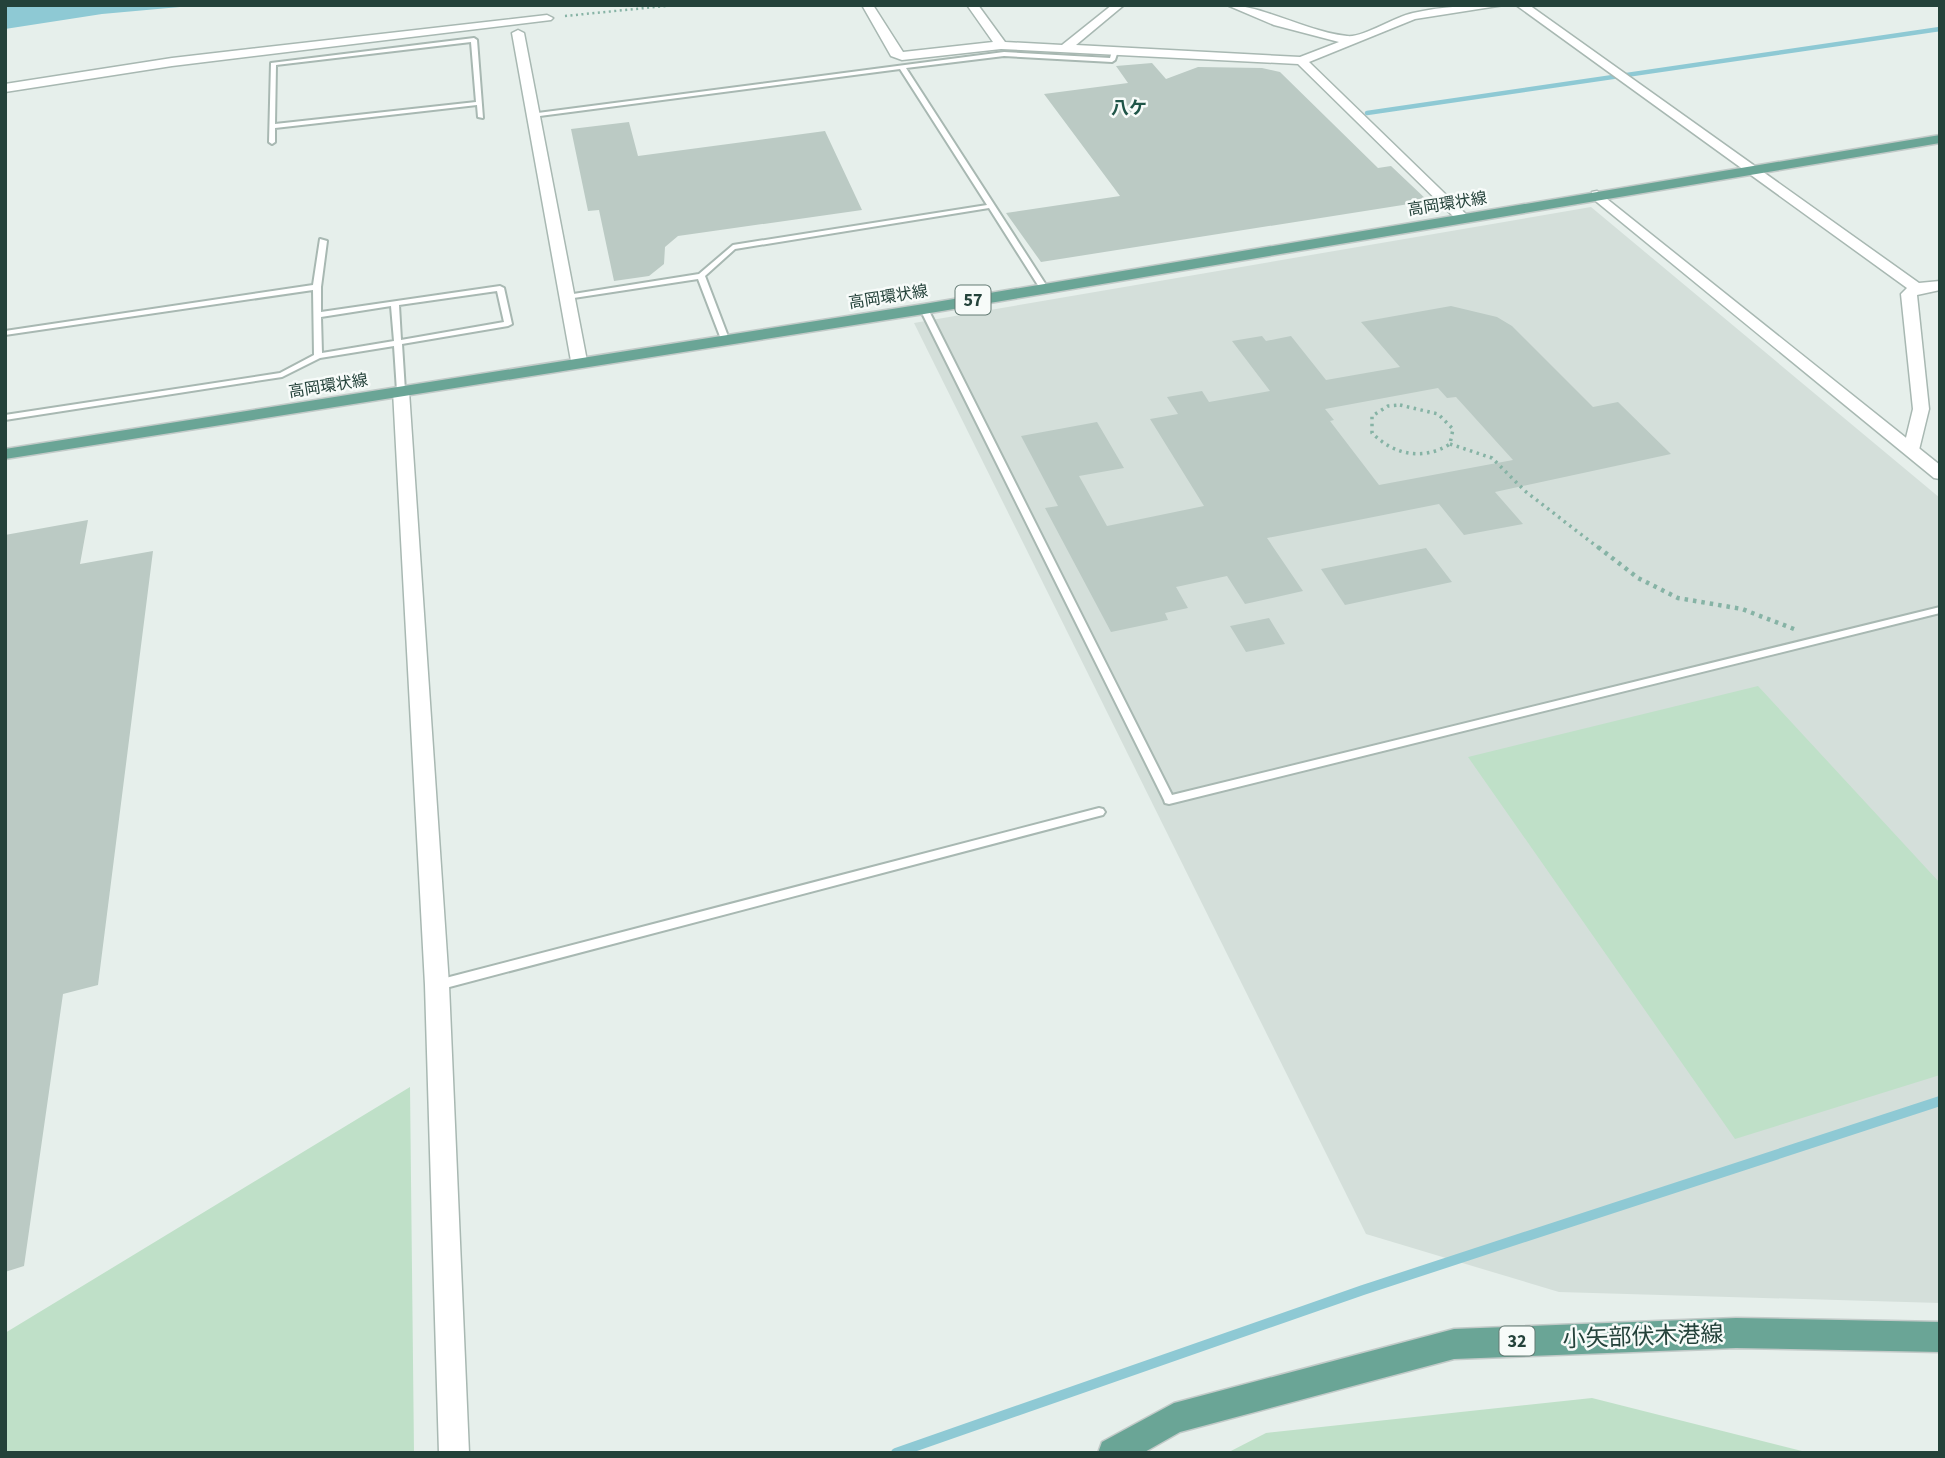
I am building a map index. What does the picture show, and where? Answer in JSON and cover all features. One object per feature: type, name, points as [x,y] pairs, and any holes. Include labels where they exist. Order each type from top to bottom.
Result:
[{"type":"main road","name":"高岡環状線","points":[[5,454],[579,361],[924,309],[1940,139]]},
{"type":"main road","name":"小矢部伏木港線","points":[[1113,1453],[1174,1418],[1454,1344],[1736,1333],[1940,1337]]},
{"type":"street","points":[[867,5],[895,53],[902,55],[1001,45],[1301,61],[1413,16],[1499,5]]},
{"type":"street","points":[[972,5],[1001,45]]},
{"type":"street","points":[[1065,48],[1119,5]]},
{"type":"street","points":[[1232,5],[1279,23],[1351,41]]},
{"type":"street","points":[[1521,5],[1916,288]]},
{"type":"street","points":[[5,88],[172,62],[547,18]]},
{"type":"street","points":[[518,33],[579,361]]},
{"type":"street","points":[[1301,61],[1463,218]]},
{"type":"street","points":[[1597,195],[1940,474]]},
{"type":"street","points":[[1912,450],[1920,406],[1909,294],[1916,288],[1940,285]]},
{"type":"street","points":[[401,391],[437,985],[454,1453]]},
{"type":"street","points":[[1920,406],[1940,411]]},
{"type":"lane","points":[[272,142],[273,64],[474,40],[481,117]]},
{"type":"lane","points":[[532,115],[1003,54],[1112,60],[1115,51]]},
{"type":"lane","points":[[902,67],[1044,288]]},
{"type":"lane","points":[[272,127],[480,103]]},
{"type":"lane","points":[[567,297],[701,276],[733,247],[991,206]]},
{"type":"lane","points":[[318,356],[317,287],[323,241]]},
{"type":"lane","points":[[701,276],[725,339]]},
{"type":"lane","points":[[5,333],[317,287]]},
{"type":"lane","points":[[5,418],[282,374],[318,356],[508,324],[500,288],[317,315]]},
{"type":"lane","points":[[395,303],[401,391]]},
{"type":"lane","points":[[924,309],[1169,800],[1940,610]]},
{"type":"lane","points":[[437,985],[1099,812]]},
{"type":"path","points":[[547,18],[676,5]]},
{"type":"path","points":[[1450,444],[1453,429],[1447,421],[1427,408],[1388,406],[1372,416],[1369,424],[1378,441],[1403,452],[1431,454],[1450,444],[1492,458],[1525,491],[1638,578],[1678,598],[1742,609],[1778,621],[1813,641]]},
{"type":"shaded area","points":[[1591,207],[1940,498],[1940,1303],[1559,1292],[1366,1234],[914,323]]},
{"type":"green space","points":[[1758,686],[1940,883],[1940,1075],[1735,1139],[1468,757]]},
{"type":"green space","points":[[410,1087],[414,1453],[5,1453],[5,1333]]},
{"type":"green space","points":[[1592,1398],[1810,1453],[1227,1453],[1266,1433]]},
{"type":"water","points":[[5,5],[202,5],[102,14],[5,29]]},
{"type":"building","points":[[1152,63],[1166,79],[1198,67],[1262,68],[1280,72],[1378,168],[1391,166],[1428,201],[1041,262],[1006,213],[1120,196],[1044,94],[1128,83],[1116,66]]},
{"type":"building","points":[[629,122],[638,156],[825,131],[862,210],[678,236],[665,247],[664,264],[649,276],[614,281],[599,210],[588,211],[571,129]]},
{"type":"building","points":[[1451,306],[1497,317],[1512,326],[1593,407],[1618,402],[1671,454],[1495,492],[1523,524],[1464,535],[1439,504],[1267,538],[1303,591],[1245,604],[1227,576],[1176,587],[1188,608],[1165,613],[1168,620],[1111,632],[1045,508],[1058,506],[1021,436],[1097,422],[1124,468],[1079,476],[1107,526],[1204,506],[1150,419],[1178,414],[1167,397],[1202,391],[1209,402],[1270,391],[1232,341],[1262,336],[1266,341],[1291,336],[1326,380],[1400,367],[1361,322]],"holes":[[[1438,388],[1447,398],[1456,397],[1513,460],[1379,485],[1330,421],[1334,420],[1325,409]]]},
{"type":"building","points":[[88,520],[80,564],[153,551],[98,985],[63,994],[24,1266],[5,1272],[5,535]]},
{"type":"building","points":[[1426,548],[1452,582],[1345,605],[1321,569]]},
{"type":"building","points":[[1269,618],[1285,644],[1246,652],[1230,626]]},
{"type":"waterway","points":[[1367,113],[1940,29]]},
{"type":"waterway","points":[[896,1453],[1363,1290],[1940,1101]]},
{"type":"district","name":"八ケ","points":[[1129,108]]}]
